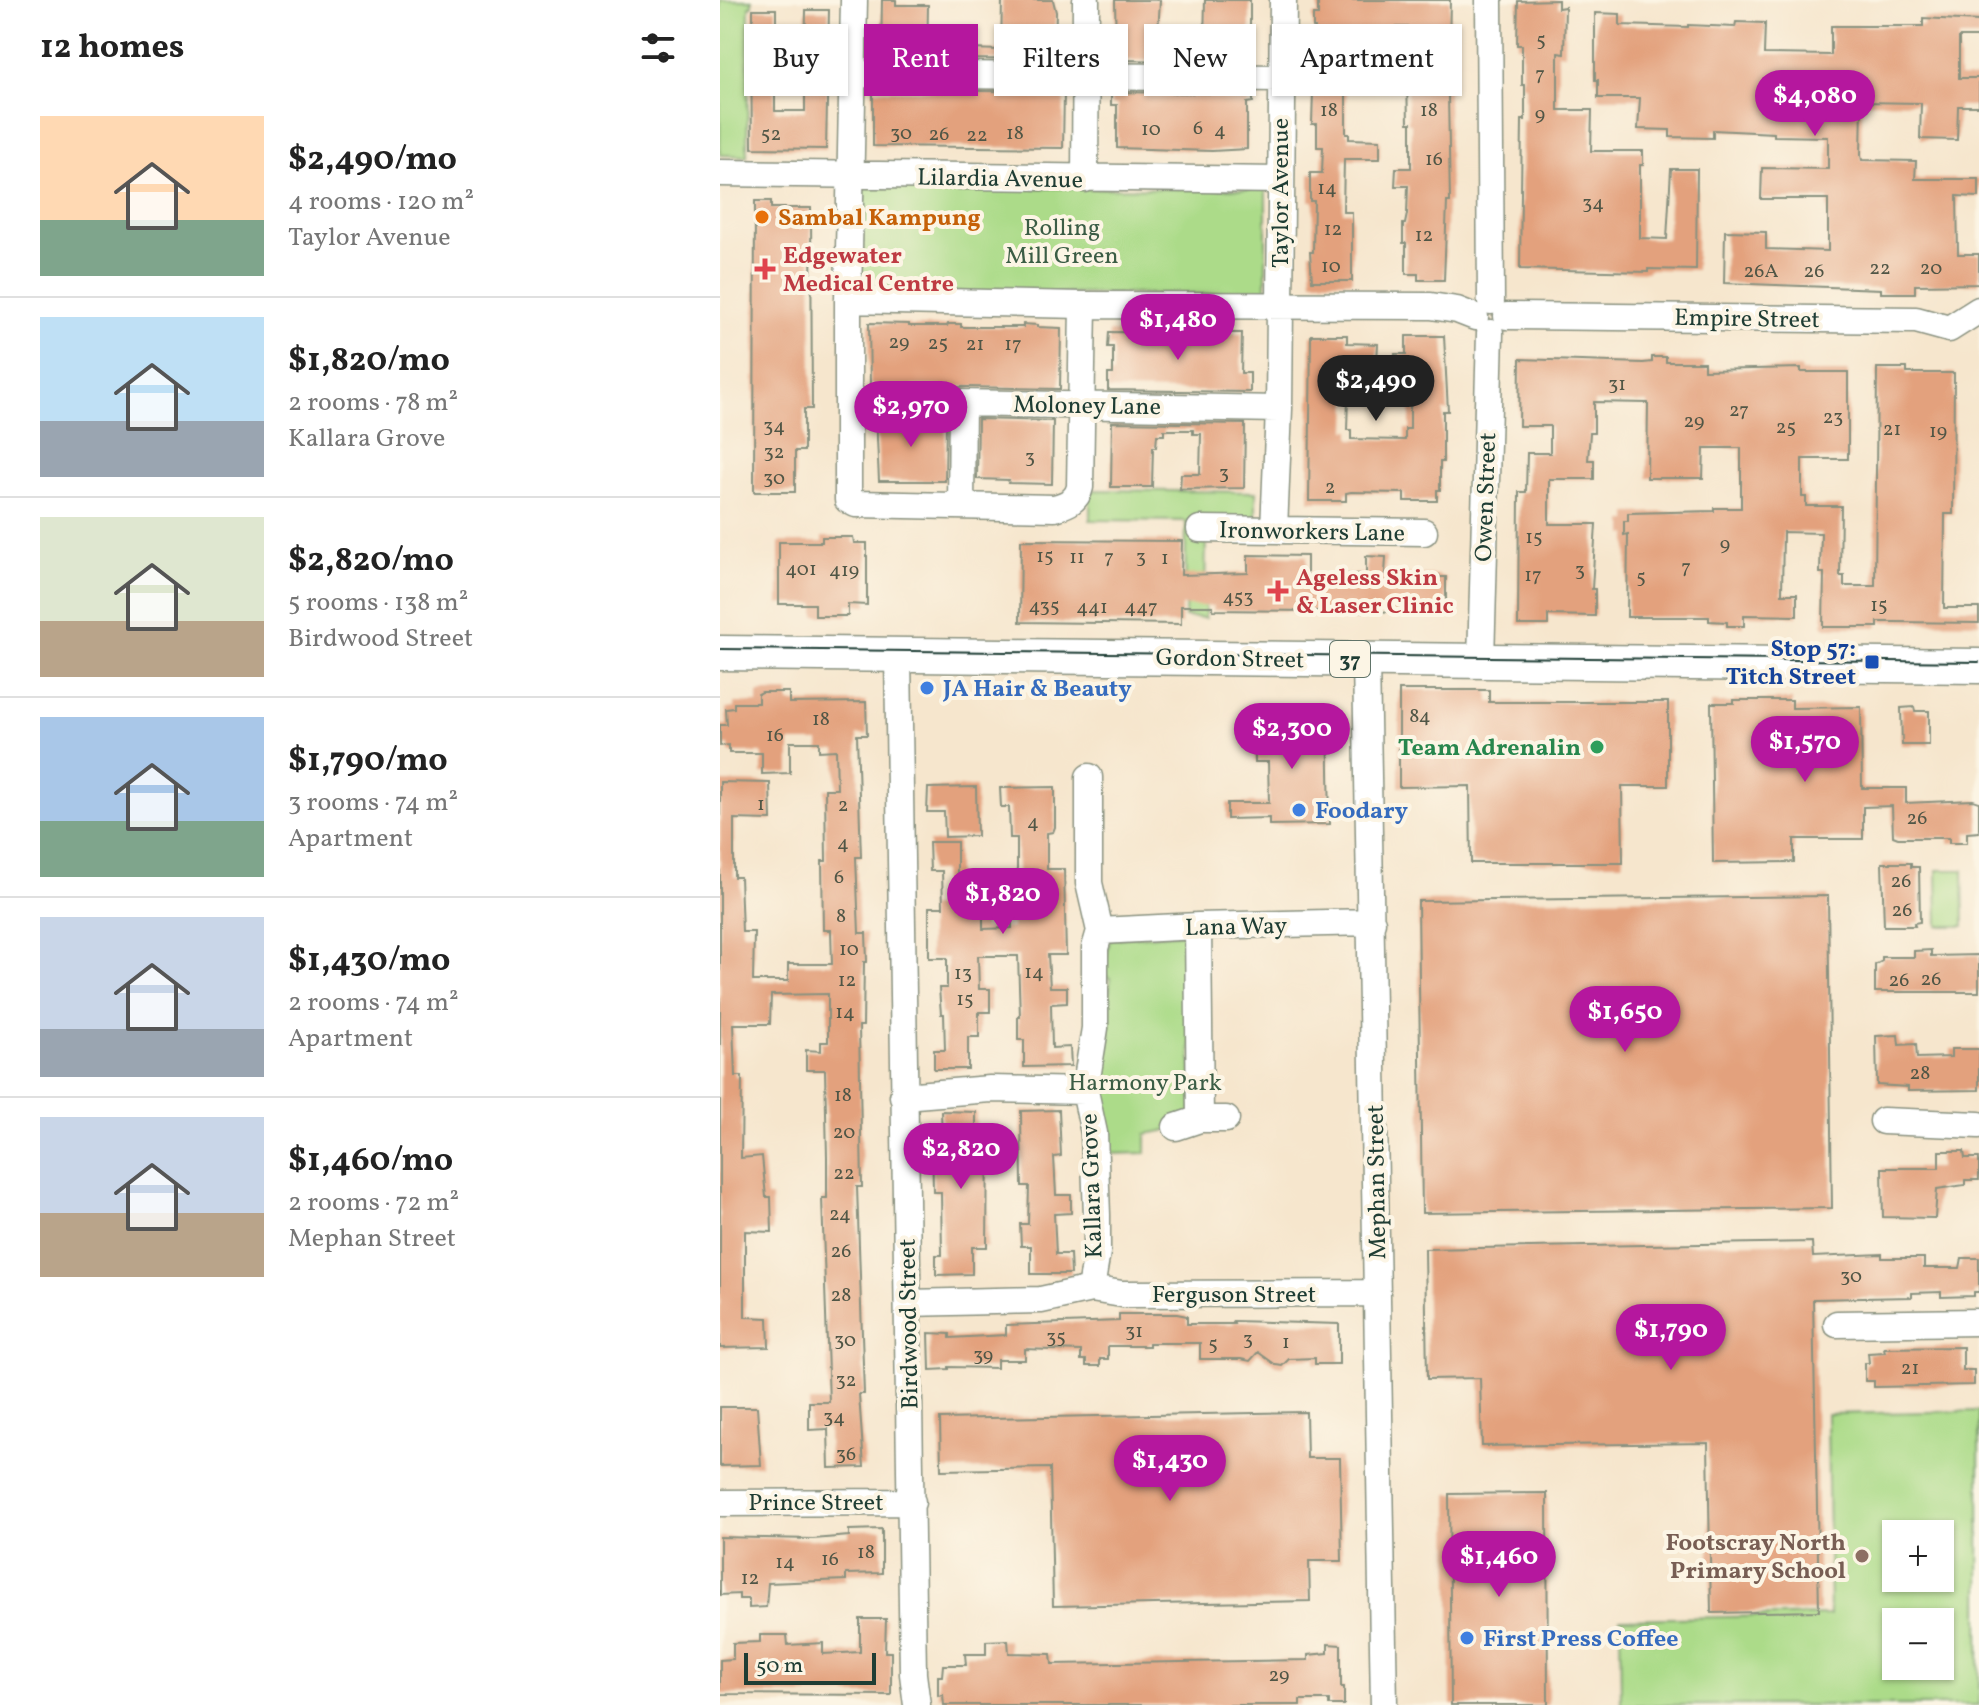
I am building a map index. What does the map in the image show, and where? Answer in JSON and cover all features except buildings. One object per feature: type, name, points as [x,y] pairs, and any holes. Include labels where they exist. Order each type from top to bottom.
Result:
[{"type":"main road","name":"Gordon Street","points":[[720,653],[1979,666]]},
{"type":"street","points":[[854,0],[848,500],[856,504],[1055,508],[1072,502],[1080,487],[1083,305]]},
{"type":"street","points":[[1086,0],[1086,24]]},
{"type":"street","name":"Taylor Avenue","points":[[1282,24],[1283,0]]},
{"type":"street","name":"Owen Street","points":[[1481,661],[1491,317],[1489,0]]},
{"type":"street","points":[[853,74],[994,75]]},
{"type":"street","points":[[1128,76],[1272,78]]},
{"type":"street","points":[[1085,179],[1087,96]]},
{"type":"street","name":"Taylor Avenue","points":[[1274,530],[1279,409],[1281,96]]},
{"type":"street","name":"Lilardia Avenue","points":[[720,173],[1280,180]]},
{"type":"street","name":"Empire Street","points":[[848,300],[1083,305],[1431,306],[1491,317],[1916,320],[1949,329],[1979,310]]},
{"type":"street","name":"Moloney Lane","points":[[848,401],[1279,409]]},
{"type":"street","points":[[961,506],[962,403]]},
{"type":"street","name":"Ironworkers Lane","points":[[1200,529],[1424,532]]},
{"type":"street","name":"Birdwood Street","points":[[898,655],[913,1674],[917,1705]]},
{"type":"street","name":"Mephan Street","points":[[1366,660],[1384,1705]]},
{"type":"street","name":"Kallara Grove","points":[[908,1303],[1041,1300],[1091,1289],[1097,1252],[1097,1215],[1094,1133],[1085,1091],[1095,1028],[1095,948],[1100,931],[1089,883],[1089,777]]},
{"type":"street","name":"Lana Way","points":[[1100,931],[1372,922]]},
{"type":"street","points":[[1198,926],[1200,1121]]},
{"type":"street","name":"Kallara Grove","points":[[903,1096],[990,1089],[1085,1091]]},
{"type":"street","points":[[1883,1121],[1979,1125]]},
{"type":"street","name":"Ferguson Street","points":[[1091,1289],[1122,1294],[1377,1293]]},
{"type":"street","points":[[1837,1324],[1979,1322]]},
{"type":"street","name":"Prince Street","points":[[720,1503],[912,1502]]},
{"type":"green space","points":[[720,0],[752,0],[749,24],[744,24],[747,156],[720,155]]},
{"type":"green space","name":"Rolling Mill Green","points":[[858,187],[1266,189],[1266,295],[857,292]]},
{"type":"green space","points":[[1090,490],[1256,492],[1256,522],[1206,522],[1205,618],[1185,617],[1186,521],[1090,520]]},
{"type":"green space","points":[[1937,870],[1963,870],[1964,926],[1938,926]]},
{"type":"green space","name":"Harmony Park","points":[[1180,933],[1189,942],[1192,1114],[1169,1130],[1146,1134],[1146,1153],[1106,1154],[1095,1088],[1102,1053],[1109,1049],[1110,978],[1102,976],[1110,939]]},
{"type":"green space","name":"Footscray North Primary School","points":[[1979,1411],[1979,1705],[1621,1705],[1620,1619],[1830,1615],[1827,1414]]},
{"type":"tram line","points":[[720,649],[1979,662]]},
{"type":"place","name":"Sambal Kampung","points":[[762,217]]},
{"type":"place","name":"Edgewater Medical Centre","points":[[765,269]]},
{"type":"place","name":"Ageless Skin & Laser Clinic","points":[[1278,591]]},
{"type":"place","name":"Stop 57: Titch Street","points":[[1872,662]]},
{"type":"place","name":"JA Hair & Beauty","points":[[927,688]]},
{"type":"place","name":"Team Adrenalin","points":[[1597,747]]},
{"type":"place","name":"Foodary","points":[[1299,810]]},
{"type":"place","name":"Footscray North Primary School","points":[[1862,1556]]},
{"type":"place","name":"First Press Coffee","points":[[1467,1638]]}]
